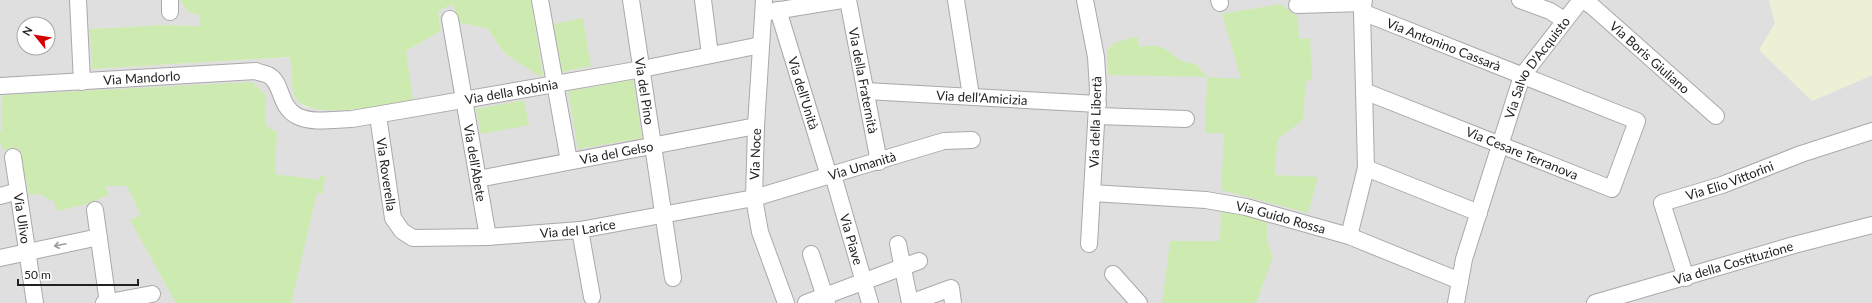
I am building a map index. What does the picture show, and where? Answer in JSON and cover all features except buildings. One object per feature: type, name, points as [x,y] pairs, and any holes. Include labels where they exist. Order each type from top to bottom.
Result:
[{"type":"street","points":[[78,0],[82,82]]},
{"type":"street","points":[[540,0],[569,161]]},
{"type":"street","name":"Via del Pino","points":[[631,0],[674,278]]},
{"type":"street","points":[[703,0],[710,55]]},
{"type":"street","points":[[768,8],[842,0]]},
{"type":"street","name":"Via della Fraternità","points":[[848,0],[879,162]]},
{"type":"street","points":[[956,0],[971,96]]},
{"type":"street","name":"Via della Libertà","points":[[1085,0],[1096,57],[1097,110],[1089,244]]},
{"type":"street","points":[[1520,0],[1550,12],[1564,20]]},
{"type":"street","name":"Via Salvo D'Acquisto","points":[[1456,303],[1464,259],[1522,76],[1564,20],[1582,0]]},
{"type":"street","name":"Via Boris Giuliano","points":[[1582,0],[1592,6],[1716,116]]},
{"type":"street","points":[[1349,236],[1366,168],[1363,5]]},
{"type":"street","name":"Via Antonino Cassarà","points":[[1297,6],[1363,5],[1522,76],[1637,121]]},
{"type":"street","name":"Via Noce","points":[[768,8],[761,46],[756,126],[754,198],[760,232],[786,303]]},
{"type":"street","name":"Via dell'Unità","points":[[768,8],[831,176]]},
{"type":"street","name":"Via dell'Abete","points":[[450,19],[488,237]]},
{"type":"street","name":"Via della Robinia","points":[[278,87],[287,109],[298,116],[313,120],[352,119],[464,101],[761,46]]},
{"type":"street","name":"Via Mandorlo","points":[[0,86],[256,72],[269,75],[278,87]]},
{"type":"street","name":"Via dell'Amicizia","points":[[866,91],[971,96],[1186,119]]},
{"type":"street","name":"Via Cesare Terranova","points":[[1364,91],[1612,189],[1637,121]]},
{"type":"street","name":"Via Roverella","points":[[378,116],[393,218],[402,231]]},
{"type":"street","name":"Via del Gelso","points":[[478,179],[756,126]]},
{"type":"street","name":"Via Elio Vittorini","points":[[1686,278],[1662,203],[1722,185],[1801,154],[1872,131]]},
{"type":"street","name":"Via Umanità","points":[[754,198],[879,162],[944,141],[972,140]]},
{"type":"street","name":"Via Ulivo","points":[[13,157],[35,303]]},
{"type":"street","points":[[1366,168],[1479,213]]},
{"type":"street","name":"Via Piave","points":[[831,176],[870,303]]},
{"type":"street","points":[[0,196],[18,191]]},
{"type":"street","name":"Via Guido Rossa","points":[[1092,193],[1224,202],[1349,236],[1460,281]]},
{"type":"street","name":"Via del Larice","points":[[402,231],[413,238],[488,237],[580,230],[665,216],[754,198]]},
{"type":"street","points":[[95,210],[107,303],[152,294]]},
{"type":"street","name":"Via della Costituzione","points":[[1595,303],[1686,278],[1794,245],[1872,225]]},
{"type":"street","points":[[580,230],[592,297]]},
{"type":"street","points":[[0,258],[99,237]]},
{"type":"street","points":[[898,244],[910,303],[952,296]]},
{"type":"street","points":[[811,254],[826,299]]},
{"type":"street","points":[[806,303],[826,299],[864,282],[919,261]]},
{"type":"street","points":[[1113,274],[1139,303]]},
{"type":"shaded area","points":[[0,0],[180,0],[188,12],[199,15],[201,26],[162,25],[91,29],[92,69],[290,57],[294,96],[304,107],[317,109],[361,110],[406,51],[441,31],[438,11],[453,4],[458,22],[488,29],[504,53],[543,74],[531,0],[1769,0],[1775,23],[1812,101],[1872,75],[1872,303],[0,303]]},
{"type":"green space","points":[[180,0],[531,0],[543,75],[539,76],[504,53],[488,29],[458,22],[453,4],[438,11],[441,31],[406,51],[413,99],[387,104],[351,110],[316,109],[303,105],[295,97],[292,83],[290,57],[92,69],[90,29],[162,25],[201,26],[199,15],[188,12]]},
{"type":"green space","points":[[1769,0],[1872,0],[1872,75],[1812,101],[1759,50],[1775,23]]},
{"type":"green space","points":[[1280,4],[1298,17],[1299,39],[1310,38],[1312,80],[1306,81],[1303,120],[1279,138],[1277,144],[1275,175],[1318,177],[1308,213],[1221,190],[1224,133],[1205,133],[1207,77],[1241,79],[1222,14]]},
{"type":"green space","points":[[583,18],[591,66],[562,72],[554,24]]},
{"type":"green space","points":[[1138,36],[1139,47],[1162,47],[1182,61],[1196,64],[1207,77],[1108,75],[1107,50],[1114,43]]},
{"type":"green space","points":[[633,80],[642,138],[578,149],[568,91]]},
{"type":"green space","points":[[252,82],[266,95],[265,123],[271,130],[277,131],[275,174],[319,180],[320,176],[325,176],[323,194],[317,193],[291,303],[176,303],[130,220],[141,215],[127,186],[105,186],[109,195],[83,205],[56,211],[54,202],[38,193],[29,196],[28,185],[22,171],[18,147],[3,150],[0,143],[0,132],[2,131],[2,97],[4,95]]},
{"type":"green space","points":[[524,100],[529,125],[481,134],[476,109]]},
{"type":"green space","points":[[1229,209],[1268,223],[1268,240],[1273,257],[1256,303],[1162,303],[1170,241],[1220,241],[1221,210]]}]
